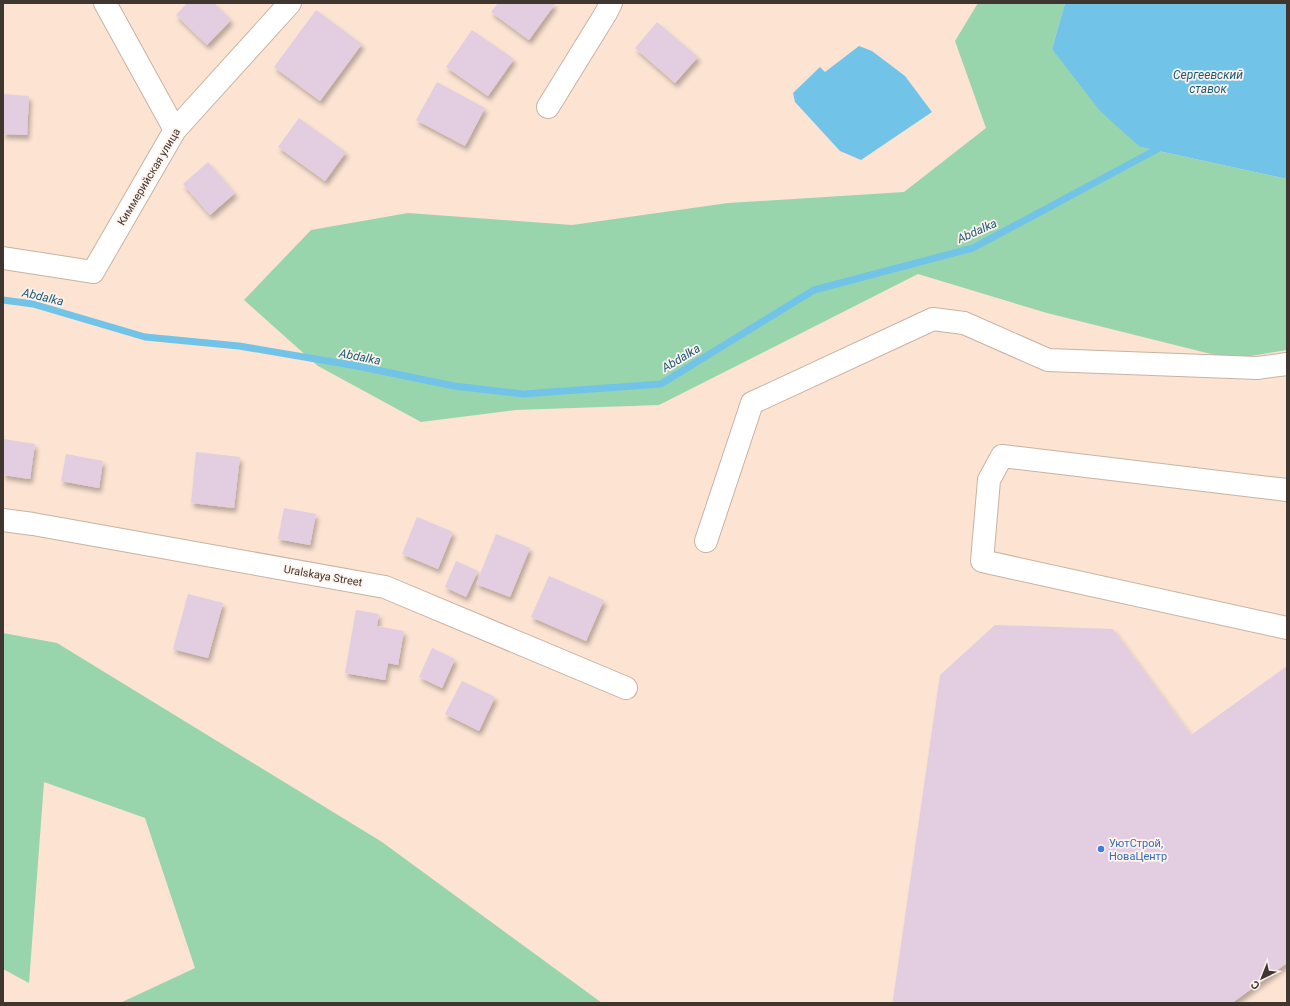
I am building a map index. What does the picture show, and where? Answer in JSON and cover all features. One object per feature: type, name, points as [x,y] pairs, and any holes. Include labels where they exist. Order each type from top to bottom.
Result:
[{"type":"street","points":[[105,3],[175,130]]},
{"type":"street","name":"Киммерийская улица","points":[[3,258],[93,272],[175,130],[290,3]]},
{"type":"street","points":[[548,107],[606,13],[610,3]]},
{"type":"street","points":[[706,540],[752,402],[933,319],[964,323],[1048,360],[1257,368],[1287,364]]},
{"type":"street","points":[[1287,490],[1002,456],[989,480],[982,561],[1287,628]]},
{"type":"street","name":"Uralskaya Street","points":[[3,520],[33,524],[385,587],[626,688]]},
{"type":"green space","points":[[978,3],[1065,3],[1052,49],[1140,147],[1287,179],[1287,350],[1231,359],[1047,313],[918,274],[659,405],[516,410],[421,422],[318,366],[244,300],[311,230],[408,213],[572,225],[728,203],[904,192],[986,128],[955,41]]},
{"type":"green space","points":[[3,633],[57,643],[382,842],[602,1003],[120,1003],[195,968],[145,818],[44,782],[29,983],[3,969]]},
{"type":"water","name":"Сергеевский ставок","points":[[1065,3],[1287,3],[1287,179],[1140,147],[1100,111],[1052,49]]},
{"type":"water","points":[[859,46],[872,51],[905,76],[932,112],[861,160],[840,151],[795,102],[793,93],[820,67],[825,72]]},
{"type":"building","points":[[187,3],[214,3],[231,20],[207,45],[176,15]]},
{"type":"building","points":[[498,3],[555,4],[529,40],[491,12]]},
{"type":"building","points":[[316,10],[362,44],[320,101],[274,67]]},
{"type":"building","points":[[657,22],[698,57],[675,83],[635,48]]},
{"type":"building","points":[[472,30],[514,59],[488,96],[446,67]]},
{"type":"building","points":[[437,82],[485,108],[465,146],[416,120]]},
{"type":"building","points":[[3,94],[29,96],[27,135],[3,134]]},
{"type":"building","points":[[299,118],[346,152],[325,181],[278,147]]},
{"type":"building","points":[[208,162],[235,193],[210,215],[183,184]]},
{"type":"building","points":[[3,439],[35,444],[30,479],[3,475]]},
{"type":"building","points":[[196,452],[240,457],[234,508],[191,503]]},
{"type":"building","points":[[66,454],[103,461],[99,488],[61,481]]},
{"type":"building","points":[[284,508],[316,514],[310,545],[278,539]]},
{"type":"building","points":[[417,517],[453,532],[438,569],[402,554]]},
{"type":"building","points":[[496,534],[530,548],[510,597],[476,584]]},
{"type":"building","points":[[456,561],[478,571],[466,597],[445,587]]},
{"type":"building","points":[[549,576],[604,600],[586,641],[531,617]]},
{"type":"building","points":[[188,594],[223,603],[208,658],[173,649]]},
{"type":"building","points":[[356,610],[379,614],[377,626],[404,631],[398,665],[388,663],[385,680],[345,673]]},
{"type":"building","name":"УютСтрой, НоваЦентр","points":[[995,625],[1113,629],[1191,735],[1287,666],[1287,963],[1232,1003],[895,1003],[893,1000],[940,675]]},
{"type":"building","points":[[432,648],[455,659],[442,688],[419,677]]},
{"type":"building","points":[[462,681],[495,697],[479,731],[445,714]]},
{"type":"waterway","name":"Abdalka","points":[[3,300],[33,304],[145,337],[239,346],[357,366],[454,386],[523,394],[661,384],[814,290],[973,248],[1163,146]]},
{"type":"place","name":"УютСтрой, НоваЦентр","points":[[1101,849]]}]
